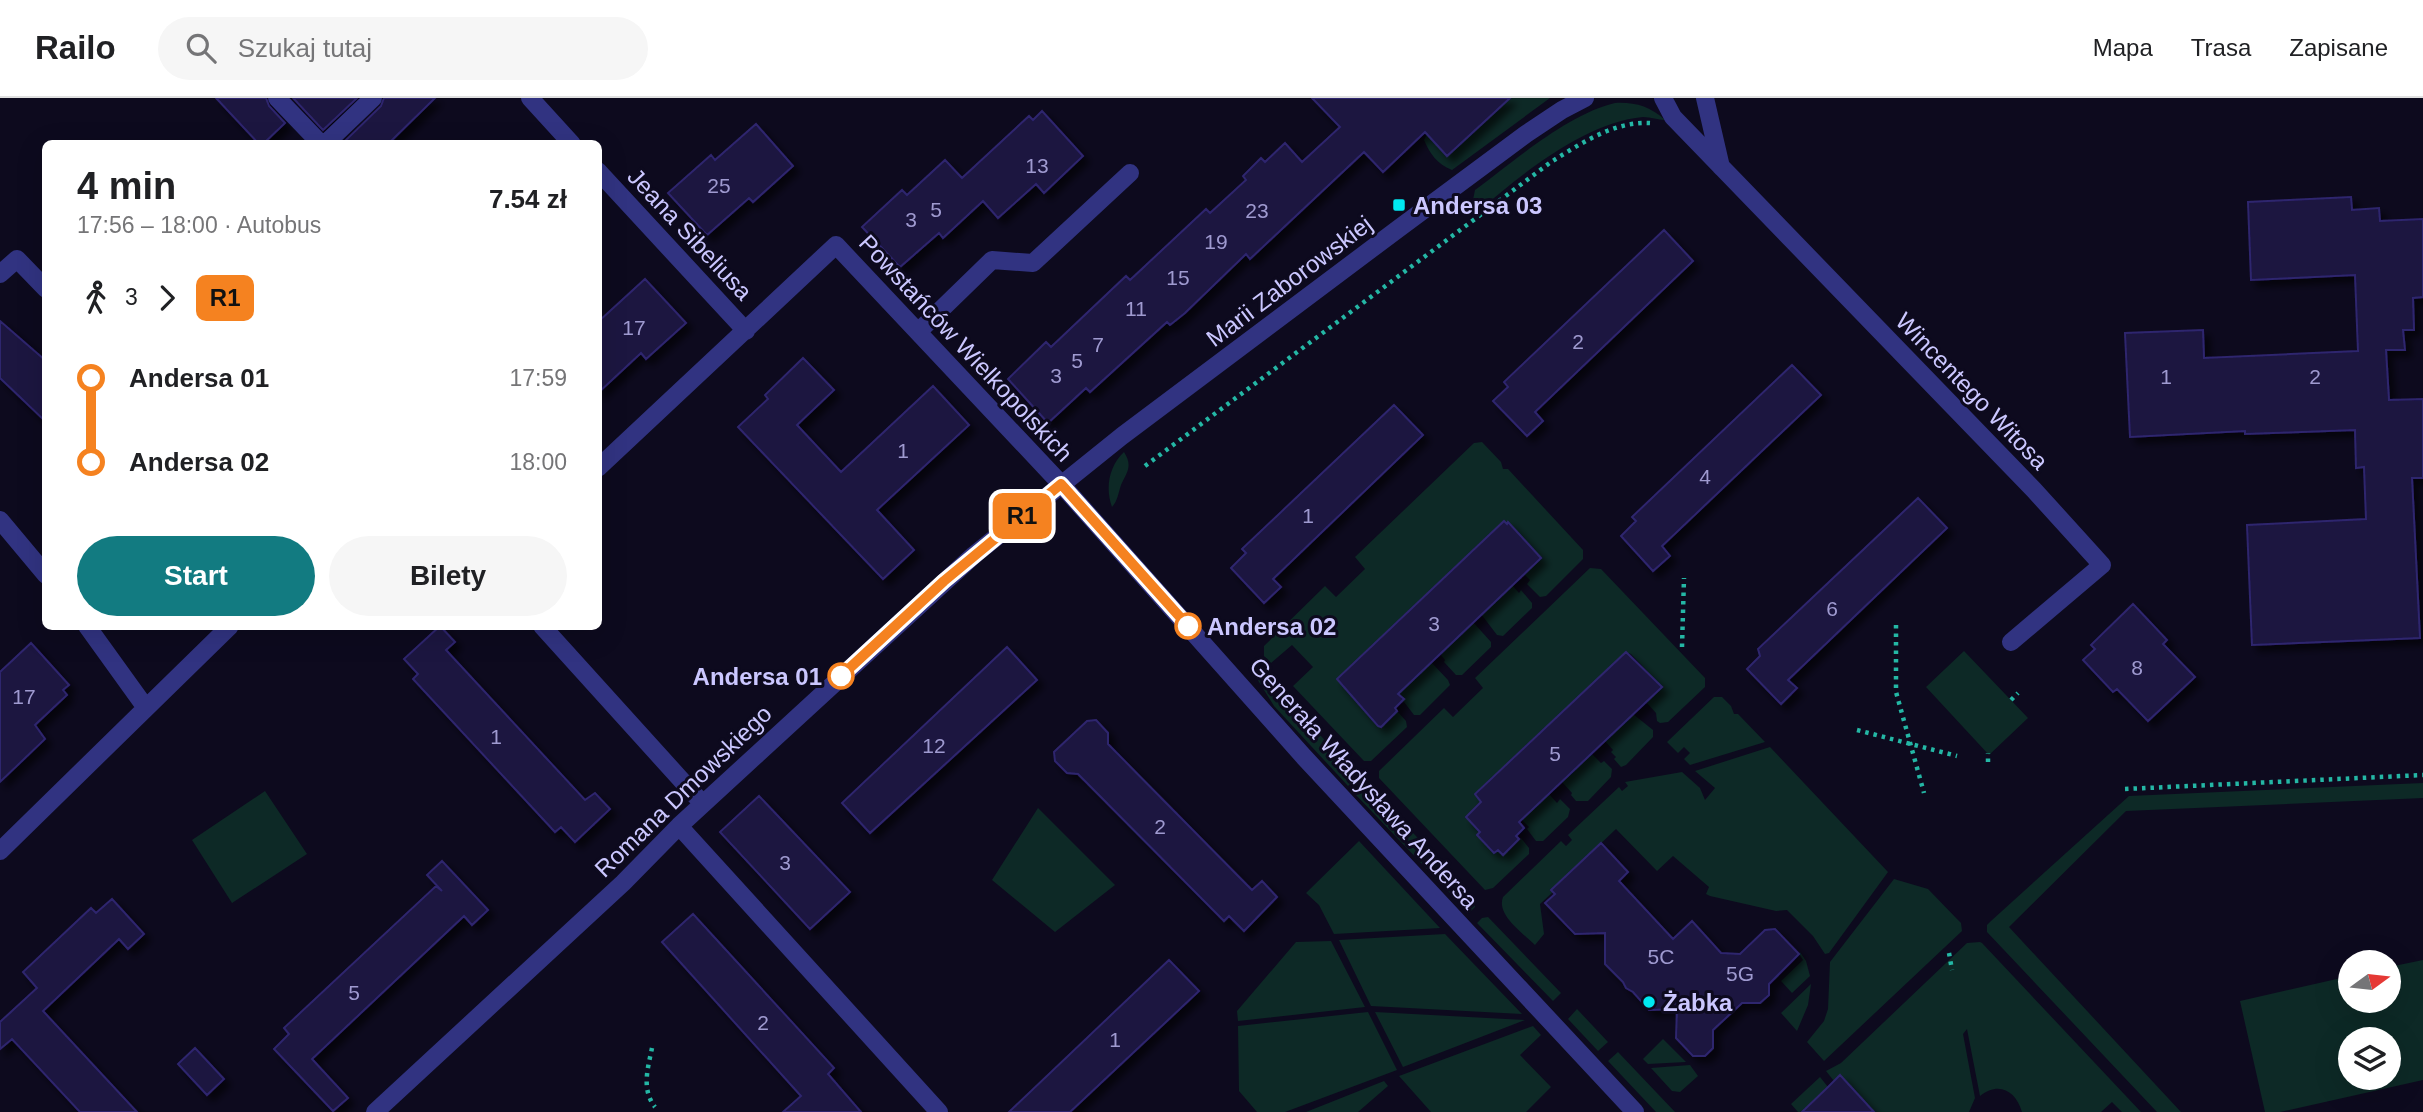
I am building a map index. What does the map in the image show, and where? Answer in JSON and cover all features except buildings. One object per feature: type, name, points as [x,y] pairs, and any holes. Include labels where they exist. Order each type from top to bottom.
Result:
[{"type":"street","points":[[277,98],[319,140]]},
{"type":"street","points":[[327,140],[373,98]]},
{"type":"street","points":[[530,98],[568,140]]},
{"type":"street","name":"Marii Zaborowskiej","points":[[1061,484],[1526,134],[1585,98]]},
{"type":"street","name":"Wincentego Witosa","points":[[1663,98],[1673,117],[2034,490],[2102,565],[2011,642]]},
{"type":"street","points":[[1705,98],[1721,167]]},
{"type":"street","points":[[919,331],[992,260],[1033,263],[1130,173]]},
{"type":"street","name":"Jeana Sibeliusa","points":[[602,175],[746,331]]},
{"type":"street","name":"Powstańców Wielkopolskich","points":[[746,331],[836,245],[1061,484]]},
{"type":"street","points":[[0,274],[17,259],[42,285]]},
{"type":"street","points":[[602,464],[746,331]]},
{"type":"street","name":"Romana Dmowskiego","points":[[375,1112],[944,581],[1061,484]]},
{"type":"street","name":"Generała Władysława Andersa","points":[[1061,484],[1304,757],[1635,1112]]},
{"type":"street","points":[[0,520],[42,570]]},
{"type":"street","points":[[90,630],[146,708]]},
{"type":"street","points":[[0,851],[226,630]]},
{"type":"street","points":[[546,630],[703,804]]},
{"type":"street","points":[[679,826],[939,1112]]},
{"type":"path","points":[[1145,466],[1514,187],[1551,162],[1589,139],[1620,127],[1644,122],[1656,125]]},
{"type":"path","points":[[1682,647],[1684,578]]},
{"type":"path","points":[[1896,625],[1896,692],[1924,793]]},
{"type":"path","points":[[2011,700],[2018,693]]},
{"type":"path","points":[[1857,730],[1957,756]]},
{"type":"path","points":[[1988,753],[1988,762]]},
{"type":"path","points":[[2125,789],[2423,775]]},
{"type":"path","points":[[1950,953],[1952,970]]},
{"type":"path","points":[[652,1048],[646,1084],[650,1101],[655,1107]]},
{"type":"green space","points":[[1510,98],[1550,98],[1452,170],[1438,162],[1424,140],[1427,134],[1447,156]]},
{"type":"green space","points":[[1615,103],[1642,106],[1665,120],[1643,117],[1600,128],[1556,151],[1481,209],[1473,200],[1475,190],[1542,140],[1579,117]]},
{"type":"green space","points":[[1482,442],[1501,462],[1503,469],[1508,469],[1583,550],[1583,559],[1546,596],[1540,597],[1527,584],[1530,580],[1524,574],[1508,523],[1504,521],[1474,548],[1470,559],[1466,556],[1390,628],[1376,647],[1373,644],[1357,660],[1344,687],[1378,726],[1382,726],[1397,711],[1406,721],[1407,727],[1371,761],[1364,761],[1293,686],[1313,667],[1292,645],[1271,663],[1264,656],[1264,646],[1325,586],[1336,597],[1365,569],[1355,557],[1474,443]]},
{"type":"green space","points":[[1124,452],[1128,469],[1112,507],[1110,478],[1115,464]]},
{"type":"green space","points":[[1590,568],[1601,569],[1705,678],[1705,687],[1668,722],[1660,723],[1656,713],[1646,702],[1662,687],[1626,652],[1551,723],[1544,733],[1541,731],[1508,762],[1510,764],[1476,793],[1481,802],[1478,836],[1494,853],[1498,850],[1503,855],[1521,838],[1529,848],[1529,854],[1493,888],[1485,890],[1379,778],[1379,771],[1444,708],[1453,717],[1483,688],[1475,678]]},
{"type":"green space","points":[[1512,585],[1519,593],[1521,590],[1532,603],[1532,608],[1503,636],[1497,635],[1481,614]]},
{"type":"green space","points":[[1473,622],[1491,642],[1491,647],[1462,675],[1456,675],[1440,654]]},
{"type":"green space","points":[[1964,651],[2028,718],[1989,755],[1926,687]]},
{"type":"green space","points":[[1431,662],[1450,685],[1420,715],[1414,715],[1398,694]]},
{"type":"green space","points":[[1252,663],[1354,771],[1354,780],[1348,786],[1274,706],[1249,666]]},
{"type":"green space","points":[[1714,697],[1722,697],[1731,706],[1734,714],[1738,714],[1765,742],[1690,765],[1684,759],[1690,753],[1684,747],[1678,753],[1667,742]]},
{"type":"green space","points":[[1633,714],[1653,730],[1653,737],[1621,767],[1605,741]]},
{"type":"green space","points":[[1770,747],[1888,872],[1829,953],[1825,954],[1813,936],[1787,910],[1776,911],[1710,896],[1706,894],[1709,887],[1673,856],[1657,871],[1616,829],[1540,904],[1544,934],[1535,945],[1507,917],[1503,910],[1503,897],[1561,841],[1566,846],[1572,840],[1568,835],[1619,787],[1622,791],[1628,786],[1625,782],[1682,772],[1700,788],[1705,800],[1715,788],[1695,771]]},
{"type":"green space","points":[[1592,754],[1612,769],[1611,777],[1588,801],[1576,801],[1562,782]]},
{"type":"green space","points":[[2423,783],[2423,798],[2126,811],[2009,927],[2181,1112],[2157,1112],[1987,932],[1987,925],[1991,921],[2129,796]]},
{"type":"green space","points":[[1363,787],[1370,787],[1475,899],[1475,907],[1469,913],[1355,794]]},
{"type":"green space","points":[[265,791],[307,854],[232,903],[192,840]]},
{"type":"green space","points":[[1549,794],[1557,803],[1560,799],[1570,809],[1568,817],[1543,841],[1536,841],[1522,820]]},
{"type":"green space","points":[[1038,808],[1115,885],[1055,932],[992,880]]},
{"type":"green space","points":[[1359,841],[1440,928],[1334,934],[1319,905],[1306,893]]},
{"type":"green space","points":[[1894,879],[1928,889],[1961,923],[1962,931],[1824,1061],[1807,1042],[1824,1021],[1828,1009],[1830,962]]},
{"type":"green space","points":[[1488,917],[1561,993],[1553,1001],[1477,923]]},
{"type":"green space","points":[[1445,934],[1522,1014],[1371,1006],[1339,940]]},
{"type":"green space","points":[[1331,941],[1365,1007],[1238,1021],[1237,1011],[1296,942]]},
{"type":"green space","points":[[1980,942],[2141,1112],[2122,1112],[2112,1102],[2101,1112],[2022,1112],[2016,1099],[2006,1090],[1994,1089],[1980,1096],[1967,1029],[1963,1034],[1975,1098],[1969,1112],[1874,1112],[1834,1081],[1826,1071],[1841,1063],[1967,943]]},
{"type":"green space","points":[[1800,952],[1810,976],[1792,993],[1781,981],[1803,960]]},
{"type":"green space","points":[[2423,960],[2423,1080],[2401,1085],[2401,1027],[2338,1027],[2338,1090],[2378,1090],[2280,1112],[2265,1112],[2240,1001],[2338,979],[2338,1013],[2401,1013],[2401,965]]},
{"type":"green space","points":[[1811,984],[1808,1005],[1797,1031],[1781,1013]]},
{"type":"green space","points":[[1577,1009],[1608,1042],[1598,1051],[1568,1019]]},
{"type":"green space","points":[[1368,1012],[1397,1070],[1285,1112],[1257,1112],[1239,1091],[1238,1026]]},
{"type":"green space","points":[[1375,1012],[1525,1020],[1403,1067]]},
{"type":"green space","points":[[1533,1026],[1541,1035],[1520,1055],[1551,1087],[1526,1112],[1431,1112],[1399,1076]]},
{"type":"green space","points":[[1663,1039],[1686,1062],[1648,1064],[1643,1059]]},
{"type":"green space","points":[[1618,1052],[1675,1112],[1656,1112],[1608,1061]]},
{"type":"green space","points":[[1690,1065],[1698,1076],[1680,1092],[1672,1091],[1651,1068]]},
{"type":"green space","points":[[1820,1077],[1828,1087],[1802,1112],[1798,1112],[1791,1104]]},
{"type":"green space","points":[[1384,1081],[1388,1086],[1358,1112],[1306,1112]]},
{"type":"bus line","name":"R1","points":[[841,676],[944,581],[1061,484],[1188,626]]},
{"type":"place","name":"Andersa 03","points":[[1399,205]]},
{"type":"place","name":"Andersa 02","points":[[1188,626]]},
{"type":"place","name":"Andersa 01","points":[[841,676]]},
{"type":"place","name":"Żabka","points":[[1649,1002]]}]
